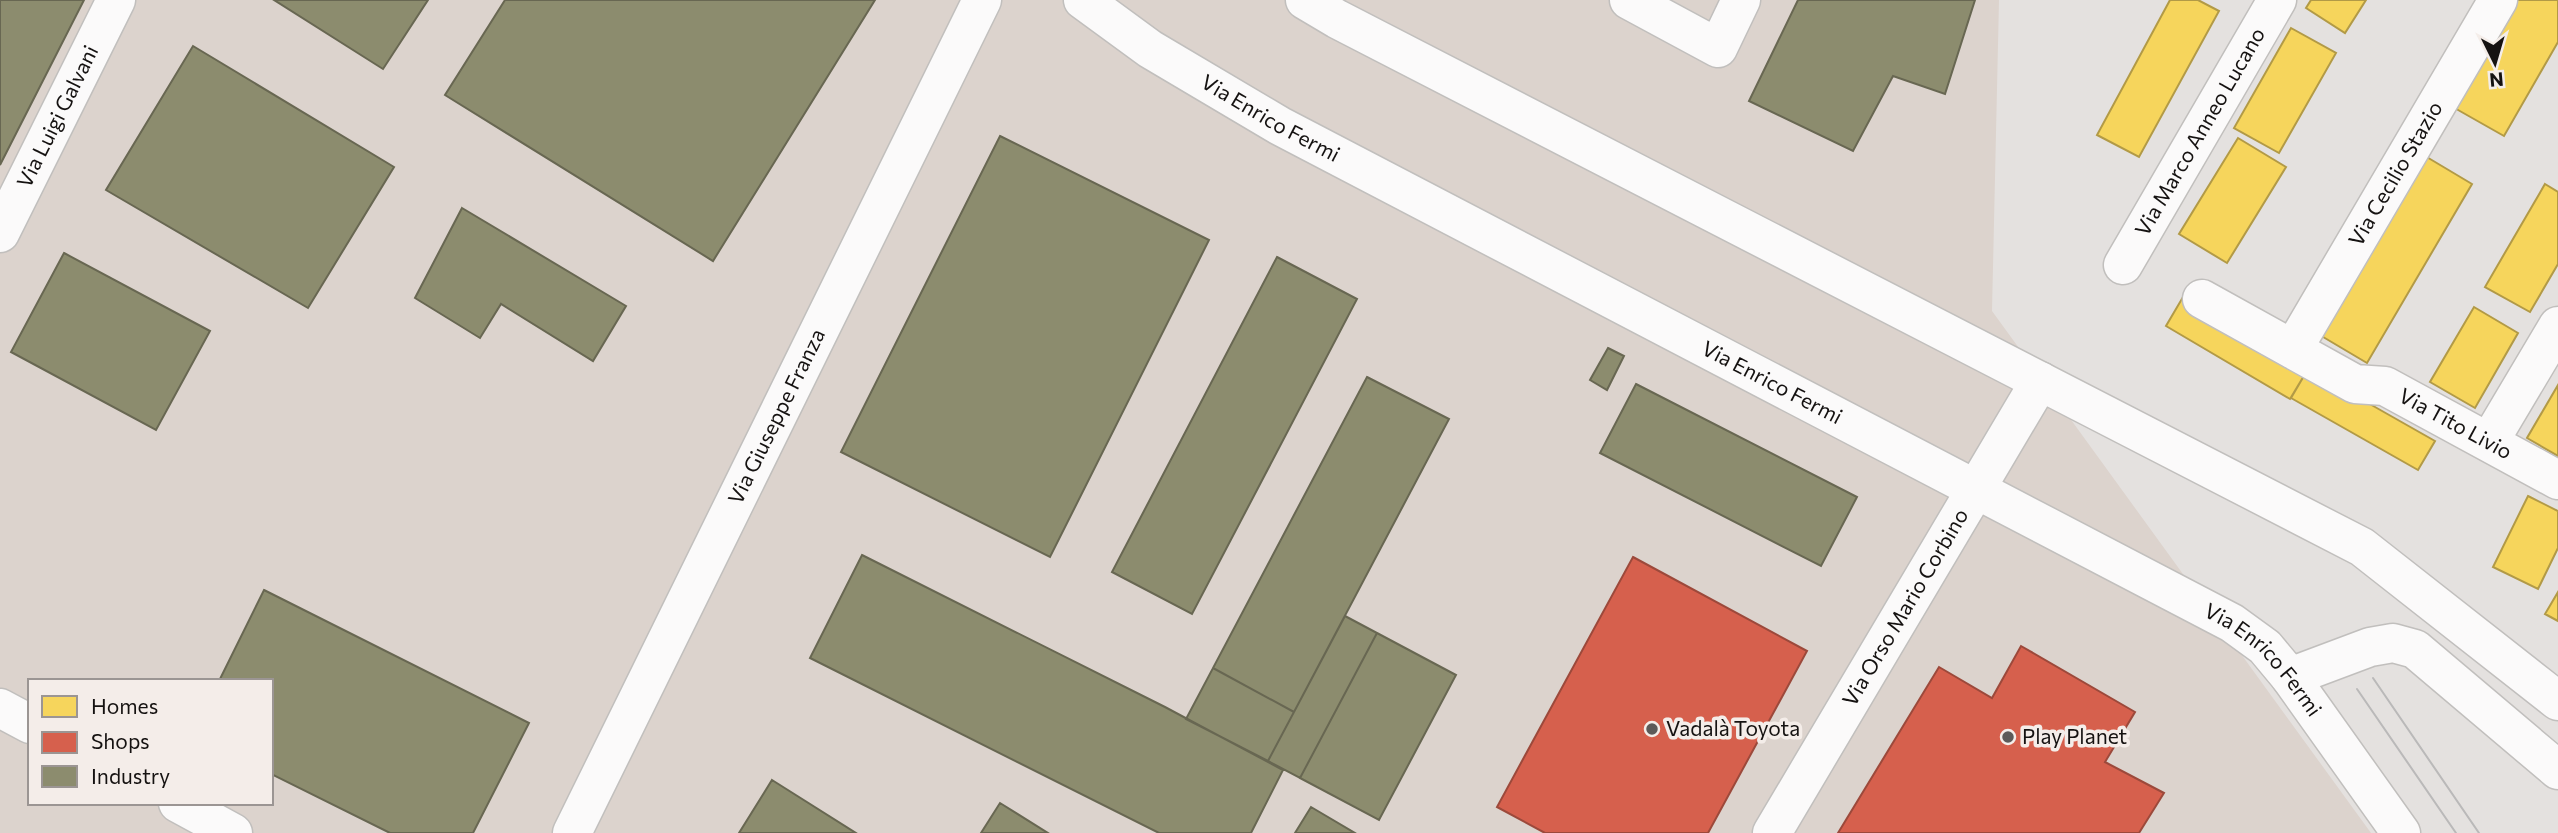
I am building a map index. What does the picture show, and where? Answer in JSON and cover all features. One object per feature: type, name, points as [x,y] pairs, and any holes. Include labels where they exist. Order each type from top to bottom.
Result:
[{"type":"street","name":"Via Luigi Galvani","points":[[0,233],[116,0]]},
{"type":"street","name":"Via Giuseppe Franza","points":[[572,833],[982,0]]},
{"type":"street","name":"Via Enrico Fermi","points":[[1083,0],[1150,48],[1280,126],[2232,622],[2265,647],[2290,677],[2401,833]]},
{"type":"street","points":[[1305,0],[1337,19],[2362,547],[2558,701]]},
{"type":"street","points":[[1629,0],[1718,48],[1741,0]]},
{"type":"street","name":"Via Marco Anneo Lucano","points":[[2123,265],[2277,0]]},
{"type":"street","name":"Via Cecilio Stazio","points":[[2293,349],[2498,0]]},
{"type":"street","name":"Via Tito Livio","points":[[2202,299],[2355,384],[2385,386],[2558,481]]},
{"type":"street","points":[[2489,442],[2558,326]]},
{"type":"street","name":"Via Orso Mario Corbino","points":[[1772,833],[2040,382]]},
{"type":"street","points":[[2290,677],[2370,646],[2393,643],[2415,649],[2558,770]]},
{"type":"street","points":[[0,708],[28,723]]},
{"type":"street","points":[[182,805],[233,833]]},
{"type":"shaded area","points":[[0,0],[1999,0],[1992,311],[2371,833],[0,833]]},
{"type":"building: Homes","points":[[2170,0],[2198,0],[2219,11],[2139,157],[2097,135]]},
{"type":"building: Homes","points":[[2311,0],[2366,0],[2345,33],[2306,8]]},
{"type":"building: Homes","points":[[2513,0],[2558,0],[2558,42],[2504,136],[2451,106]]},
{"type":"building: Homes","points":[[2291,28],[2336,53],[2279,153],[2234,128]]},
{"type":"building: Homes","points":[[2238,138],[2286,167],[2227,263],[2179,234]]},
{"type":"building: Homes","points":[[2420,153],[2472,184],[2367,363],[2313,331]]},
{"type":"building: Homes","points":[[2545,184],[2558,192],[2558,264],[2530,312],[2485,287]]},
{"type":"building: Homes","points":[[2183,297],[2308,369],[2290,399],[2166,326]]},
{"type":"building: Homes","points":[[2474,307],[2518,333],[2475,408],[2430,382]]},
{"type":"building: Homes","points":[[2308,369],[2435,441],[2418,470],[2291,398]]},
{"type":"building: Homes","points":[[2558,385],[2558,456],[2527,438]]},
{"type":"building: Homes","points":[[2528,496],[2558,511],[2558,548],[2538,589],[2493,567]]},
{"type":"building: Homes","points":[[2558,592],[2558,621],[2545,614]]},
{"type":"building: Shops","name":"Vadalà Toyota","points":[[1633,557],[1807,651],[1708,833],[1545,833],[1497,807]]},
{"type":"building: Shops","name":"Play Planet","points":[[2021,646],[2135,712],[2105,762],[2164,793],[2139,833],[1838,833],[1939,667],[1992,698]]},
{"type":"building: Industry","points":[[0,0],[84,0],[0,165]]},
{"type":"building: Industry","points":[[274,0],[428,0],[383,69]]},
{"type":"building: Industry","points":[[505,0],[875,0],[713,261],[445,95]]},
{"type":"building: Industry","points":[[1798,0],[1975,0],[1945,94],[1893,76],[1853,151],[1749,101]]},
{"type":"building: Industry","points":[[193,46],[394,167],[308,308],[106,190]]},
{"type":"building: Industry","points":[[1000,136],[1209,240],[1050,557],[841,452]]},
{"type":"building: Industry","points":[[462,208],[626,306],[593,361],[501,304],[480,338],[415,298]]},
{"type":"building: Industry","points":[[64,253],[210,331],[156,430],[11,352]]},
{"type":"building: Industry","points":[[1277,257],[1357,299],[1192,614],[1112,572]]},
{"type":"building: Industry","points":[[1608,348],[1624,356],[1607,390],[1590,380]]},
{"type":"building: Industry","points":[[1367,377],[1449,419],[1294,712],[1213,668]]},
{"type":"building: Industry","points":[[1636,384],[1857,497],[1821,566],[1600,453]]},
{"type":"building: Industry","points":[[862,555],[1165,707],[1283,770],[1251,833],[1159,833],[810,658]]},
{"type":"building: Industry","points":[[264,590],[529,723],[473,833],[390,833],[273,775],[273,679],[220,679]]},
{"type":"building: Industry","points":[[1345,616],[1377,633],[1300,778],[1268,761]]},
{"type":"building: Industry","points":[[1377,633],[1456,675],[1379,820],[1300,778]]},
{"type":"building: Industry","points":[[1213,668],[1294,712],[1268,761],[1186,719]]},
{"type":"building: Industry","points":[[772,780],[856,833],[739,833]]},
{"type":"building: Industry","points":[[1000,803],[1048,833],[981,833]]},
{"type":"building: Industry","points":[[1311,807],[1355,833],[1295,833]]},
{"type":"tram line","points":[[2373,678],[2479,833]]},
{"type":"tram line","points":[[2357,689],[2456,833]]},
{"type":"place","name":"Vadalà Toyota","points":[[1652,729]]},
{"type":"place","name":"Play Planet","points":[[2008,737]]}]
